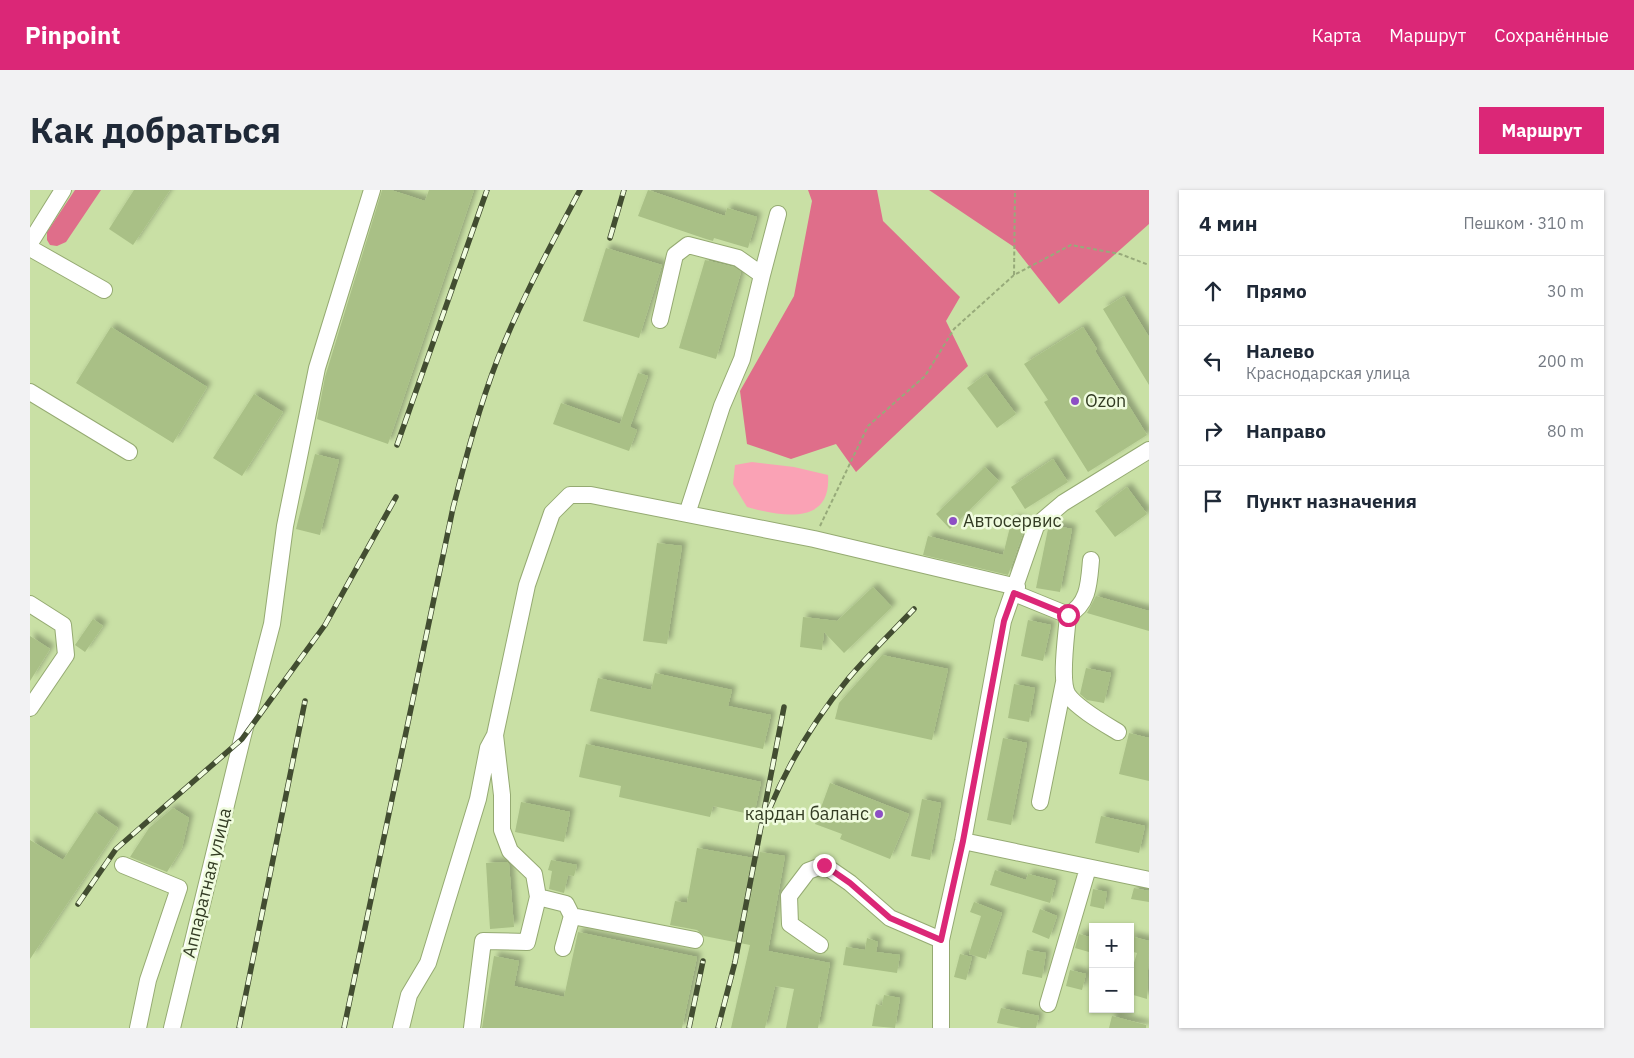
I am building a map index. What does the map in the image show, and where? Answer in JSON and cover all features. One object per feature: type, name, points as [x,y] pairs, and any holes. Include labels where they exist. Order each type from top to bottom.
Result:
[{"type":"street","points":[[30,243],[63,190]]},
{"type":"street","name":"Аппаратная улица","points":[[172,1028],[272,624],[286,526],[317,368],[372,190]]},
{"type":"street","points":[[687,514],[722,406],[742,359],[778,214]]},
{"type":"street","points":[[660,320],[675,255],[688,245],[738,258],[762,275]]},
{"type":"street","points":[[30,248],[104,290]]},
{"type":"street","points":[[30,392],[129,452]]},
{"type":"street","points":[[941,1028],[941,940],[963,841],[1004,621],[1036,526],[1063,503],[1149,450]]},
{"type":"street","points":[[472,1028],[483,941],[526,942],[538,897],[534,874],[510,851],[502,830],[502,795],[496,735],[527,585],[552,513],[570,495],[591,495],[814,539],[1016,590],[1068,615]]},
{"type":"street","points":[[1068,615],[1079,610],[1089,587],[1091,560]]},
{"type":"street","points":[[30,604],[63,625],[66,655],[30,708]]},
{"type":"street","points":[[1040,802],[1064,680],[1068,615]]},
{"type":"street","points":[[1064,680],[1068,695],[1099,721],[1118,732]]},
{"type":"street","points":[[400,1028],[409,996],[428,963],[478,799],[488,748],[496,735]]},
{"type":"street","points":[[963,841],[1149,880]]},
{"type":"street","points":[[123,865],[179,888],[148,980],[138,1028]]},
{"type":"street","points":[[820,946],[790,924],[789,896],[808,871],[824,865],[850,883],[890,918],[941,940]]},
{"type":"street","points":[[1048,1004],[1088,868]]},
{"type":"street","points":[[538,897],[566,904],[572,916],[562,948]]},
{"type":"street","points":[[572,916],[695,940]]},
{"type":"path","points":[[1014,275],[1015,190]]},
{"type":"path","points":[[814,539],[868,426],[925,376],[954,330],[1014,275],[1071,246],[1120,254],[1149,264]]},
{"type":"shaded area","points":[[75,190],[101,190],[66,242],[57,246],[50,245],[47,240],[47,232]]},
{"type":"shaded area","points":[[808,190],[877,190],[883,221],[960,297],[946,321],[968,366],[856,472],[836,444],[791,459],[747,444],[740,391],[794,296],[812,201]]},
{"type":"shaded area","points":[[929,190],[1149,190],[1149,224],[1059,304],[1014,247]]},
{"type":"shaded area","points":[[752,462],[794,467],[828,475],[827,492],[822,503],[813,510],[801,514],[788,515],[747,507],[733,484],[735,465]]},
{"type":"building","points":[[134,190],[170,190],[133,245],[109,229]]},
{"type":"building","points":[[382,190],[391,190],[425,201],[429,190],[474,190],[388,444],[317,419],[325,377]]},
{"type":"building","points":[[648,190],[725,216],[727,208],[757,217],[748,248],[714,238],[713,241],[706,239],[638,216]]},
{"type":"building","points":[[606,248],[662,265],[639,338],[583,321]]},
{"type":"building","points":[[705,260],[734,267],[741,272],[716,359],[679,348]]},
{"type":"building","points":[[1124,296],[1149,337],[1149,385],[1103,309]]},
{"type":"building","points":[[111,327],[207,387],[173,443],[76,383]]},
{"type":"building","points":[[1083,327],[1097,349],[1095,351],[1147,435],[1088,472],[1044,402],[1048,400],[1024,364]]},
{"type":"building","points":[[638,373],[648,376],[630,427],[637,430],[629,451],[553,424],[561,403],[620,424]]},
{"type":"building","points":[[986,374],[1016,414],[997,428],[967,388]]},
{"type":"building","points":[[254,394],[283,412],[242,476],[213,458]]},
{"type":"building","points":[[315,454],[339,460],[320,535],[296,529]]},
{"type":"building","points":[[1053,459],[1068,482],[1025,509],[1011,487]]},
{"type":"building","points":[[985,467],[999,481],[950,529],[936,514]]},
{"type":"building","points":[[1127,487],[1147,514],[1115,537],[1095,511]]},
{"type":"building","points":[[1012,519],[1027,522],[1008,575],[923,555],[928,536],[1003,555]]},
{"type":"building","points":[[1052,525],[1072,529],[1060,592],[1036,588],[1048,529]]},
{"type":"building","points":[[657,543],[682,546],[667,644],[643,641]]},
{"type":"building","points":[[873,587],[892,607],[844,653],[824,632],[822,650],[800,647],[803,617],[837,621]]},
{"type":"building","points":[[1096,596],[1149,611],[1149,631],[1087,613]]},
{"type":"building","points":[[93,619],[103,626],[85,652],[75,645]]},
{"type":"building","points":[[1028,620],[1051,625],[1043,661],[1021,656]]},
{"type":"building","points":[[30,636],[50,649],[30,681]]},
{"type":"building","points":[[882,655],[948,669],[932,740],[835,719],[839,703]]},
{"type":"building","points":[[1086,668],[1111,673],[1104,703],[1087,700],[1080,694]]},
{"type":"building","points":[[655,673],[732,690],[728,706],[771,715],[763,749],[590,711],[598,678],[651,690]]},
{"type":"building","points":[[1014,684],[1035,688],[1029,722],[1008,718]]},
{"type":"building","points":[[1129,733],[1149,738],[1149,781],[1119,774]]},
{"type":"building","points":[[1003,738],[1027,743],[1011,825],[987,820]]},
{"type":"building","points":[[586,744],[761,782],[754,815],[713,806],[710,817],[619,797],[621,786],[579,777]]},
{"type":"building","points":[[830,783],[909,814],[890,859],[840,839],[842,834],[815,824]]},
{"type":"building","points":[[922,799],[941,803],[930,860],[911,856]]},
{"type":"building","points":[[521,802],[570,812],[564,842],[515,832]]},
{"type":"building","points":[[173,808],[189,818],[182,848],[167,872],[130,857],[149,828]]},
{"type":"building","points":[[95,812],[118,828],[30,959],[30,840],[63,860]]},
{"type":"building","points":[[1101,816],[1145,826],[1139,853],[1095,843]]},
{"type":"building","points":[[697,848],[759,859],[760,852],[785,856],[768,951],[830,963],[818,1028],[786,1028],[794,989],[775,986],[765,1028],[731,1028],[750,945],[704,936],[697,930],[670,925],[675,901],[687,903]]},
{"type":"building","points":[[551,860],[577,865],[574,876],[568,875],[564,893],[549,889],[552,871],[548,870]]},
{"type":"building","points":[[507,862],[509,864],[514,927],[490,929],[486,863]]},
{"type":"building","points":[[995,870],[1026,880],[1028,874],[1056,881],[1050,903],[990,885]]},
{"type":"building","points":[[1134,888],[1149,891],[1149,902],[1131,899]]},
{"type":"building","points":[[1093,889],[1107,892],[1104,909],[1090,906]]},
{"type":"building","points":[[974,902],[1002,913],[986,959],[969,954],[981,916],[970,912]]},
{"type":"building","points":[[1040,909],[1057,916],[1049,939],[1032,932]]},
{"type":"building","points":[[578,932],[697,957],[682,1028],[482,1028],[494,956],[519,961],[514,986],[564,997]]},
{"type":"building","points":[[1079,934],[1089,937],[1089,952],[1075,948]]},
{"type":"building","points":[[1134,937],[1149,941],[1147,999],[1134,995],[1134,963],[1137,953],[1134,952]]},
{"type":"building","points":[[867,938],[878,942],[876,952],[900,955],[897,973],[843,965],[846,947],[865,950]]},
{"type":"building","points":[[1027,950],[1046,953],[1042,978],[1022,974]]},
{"type":"building","points":[[960,954],[972,957],[966,980],[954,977]]},
{"type":"building","points":[[1070,970],[1086,974],[1082,990],[1066,986]]},
{"type":"building","points":[[884,995],[900,998],[895,1028],[872,1026],[876,1004],[882,1006]]},
{"type":"building","points":[[1001,1008],[1039,1016],[1036,1028],[1021,1028],[997,1023]]},
{"type":"building","points":[[1112,1016],[1146,1025],[1146,1028],[1109,1028]]},
{"type":"railway","points":[[397,445],[487,190]]},
{"type":"railway","points":[[344,1028],[453,508],[468,451],[498,358],[516,315],[580,190]]},
{"type":"railway","points":[[610,238],[624,190]]},
{"type":"railway","points":[[78,904],[116,849],[242,739],[325,625],[396,497]]},
{"type":"railway","points":[[769,810],[794,758],[836,694],[872,652],[914,609]]},
{"type":"railway","points":[[239,1028],[305,701]]},
{"type":"railway","points":[[718,1028],[735,962],[784,707]]},
{"type":"railway","points":[[689,1028],[703,961]]},
{"type":"place","name":"Ozon","points":[[1075,401]]},
{"type":"place","name":"Автосервис","points":[[953,521]]},
{"type":"place","name":"кардан баланс","points":[[879,814]]},
{"type":"route","points":[[824,865],[850,883],[890,918],[941,940],[963,841],[1004,621],[1014,593],[1068,615]]}]
